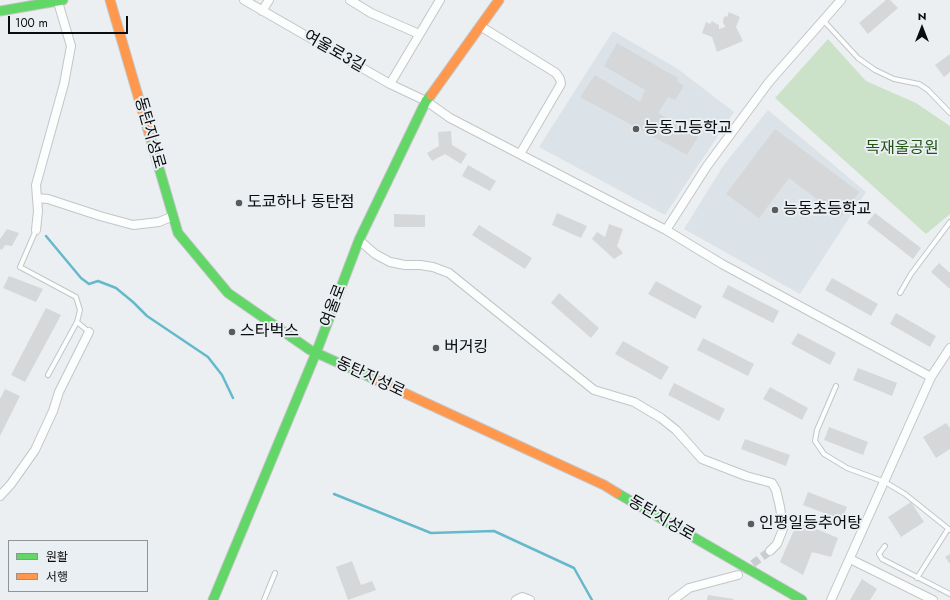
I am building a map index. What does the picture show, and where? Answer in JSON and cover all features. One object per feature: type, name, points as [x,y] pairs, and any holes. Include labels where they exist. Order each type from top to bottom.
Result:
[{"type":"main road","name":"동탄지성로","points":[[110,0],[178,233],[228,293],[310,350],[604,485],[802,600]]},
{"type":"main road","name":"여울로","points":[[213,600],[316,353],[359,240],[426,101],[499,0]]},
{"type":"main road","points":[[0,11],[61,1]]},
{"type":"street","name":"여울로3길","points":[[244,0],[390,84],[426,101],[450,118],[666,230],[722,264],[931,377]]},
{"type":"street","points":[[262,11],[269,0]]},
{"type":"street","points":[[350,0],[371,13],[419,34]]},
{"type":"street","points":[[390,84],[440,0]]},
{"type":"street","points":[[666,230],[707,166],[769,82],[841,0]]},
{"type":"street","points":[[36,230],[38,211],[36,185],[64,84],[72,46],[61,1]]},
{"type":"street","points":[[480,26],[556,73],[560,79],[561,84],[520,154]]},
{"type":"street","points":[[37,198],[48,199],[100,216],[133,224],[159,222],[173,216]]},
{"type":"street","points":[[359,240],[375,254],[390,262],[405,265],[433,267],[448,273],[594,390],[634,402],[661,418],[676,430],[702,459],[746,476],[772,482],[776,490],[780,507],[783,529],[777,544],[770,551]]},
{"type":"street","points":[[0,496],[11,484],[35,450],[53,411],[59,392],[89,332]]},
{"type":"street","points":[[831,600],[931,377],[950,348]]},
{"type":"street","points":[[850,560],[933,600]]},
{"type":"street","points":[[673,600],[689,588],[738,575]]},
{"type":"street","points":[[516,600],[522,598],[530,600]]},
{"type":"lane","points":[[822,20],[858,58],[875,70],[894,79],[919,84],[928,90],[950,113]]},
{"type":"lane","points":[[900,294],[911,274],[950,222]]},
{"type":"lane","points":[[36,230],[20,267],[76,296],[80,310],[77,322],[48,375]]},
{"type":"lane","points":[[77,322],[89,332]]},
{"type":"lane","points":[[836,386],[817,430],[815,441],[824,454],[847,468],[885,482],[905,494],[949,529],[917,578]]},
{"type":"lane","points":[[885,546],[879,554],[882,558],[917,578],[950,594]]},
{"type":"lane","points":[[264,600],[275,573]]},
{"type":"shaded area","name":"능동고등학교","points":[[613,31],[678,69],[734,112],[665,215],[539,147]]},
{"type":"shaded area","name":"능동초등학교","points":[[768,110],[866,192],[800,294],[684,229],[723,166]]},
{"type":"green space","name":"독재울공원","points":[[828,39],[866,81],[916,103],[950,126],[950,214],[926,234],[775,98]]},
{"type":"building","points":[[886,0],[890,0],[898,8],[868,34],[859,23]]},
{"type":"building","points":[[729,12],[740,17],[736,27],[743,41],[717,52],[712,37],[702,33],[706,22],[710,24],[712,21],[719,25],[719,29],[725,27],[723,20],[725,16],[727,17]]},
{"type":"building","name":"능동고등학교","points":[[617,43],[678,78],[677,81],[684,86],[675,100],[668,97],[658,113],[698,137],[687,155],[580,97],[595,75],[640,102],[645,90],[604,66]]},
{"type":"building","points":[[950,54],[950,72],[944,77],[935,65]]},
{"type":"building","name":"능동초등학교","points":[[775,129],[859,192],[841,217],[789,178],[759,218],[726,194]]},
{"type":"building","points":[[451,131],[452,145],[467,154],[461,164],[445,154],[432,161],[427,153],[439,146],[438,132]]},
{"type":"building","points":[[468,165],[496,181],[490,191],[462,176]]},
{"type":"building","points":[[557,213],[587,226],[581,238],[552,225]]},
{"type":"building","points":[[875,213],[921,248],[913,259],[867,223]]},
{"type":"building","points":[[394,214],[425,215],[425,227],[394,227]]},
{"type":"building","points":[[609,224],[623,229],[617,246],[623,253],[614,259],[592,239],[597,232],[605,237]]},
{"type":"building","points":[[479,225],[532,258],[525,269],[472,235]]},
{"type":"building","points":[[7,229],[19,233],[12,246],[5,245],[2,250],[0,249],[0,239]]},
{"type":"building","points":[[939,263],[950,273],[950,289],[931,272]]},
{"type":"building","points":[[9,276],[43,289],[36,302],[3,288]]},
{"type":"building","points":[[832,278],[878,304],[871,316],[825,290]]},
{"type":"building","points":[[656,281],[702,306],[695,319],[648,294]]},
{"type":"building","points":[[728,285],[779,311],[773,323],[722,297]]},
{"type":"building","points":[[559,293],[599,328],[591,338],[551,303]]},
{"type":"building","points":[[46,308],[61,315],[25,382],[11,375]]},
{"type":"building","points":[[896,313],[936,336],[930,347],[890,324]]},
{"type":"building","points":[[798,333],[836,353],[830,365],[791,344]]},
{"type":"building","points":[[703,338],[754,364],[748,376],[697,350]]},
{"type":"building","points":[[623,341],[669,367],[661,380],[615,354]]},
{"type":"building","points":[[858,368],[897,383],[892,396],[853,380]]},
{"type":"building","points":[[674,383],[725,409],[719,421],[668,395]]},
{"type":"building","points":[[770,387],[808,408],[802,420],[763,399]]},
{"type":"building","points":[[5,389],[20,396],[0,436],[0,399]]},
{"type":"building","points":[[946,423],[950,428],[950,449],[936,458],[923,437]]},
{"type":"building","points":[[829,427],[868,442],[863,455],[824,440]]},
{"type":"building","points":[[745,439],[790,455],[786,466],[741,449]]},
{"type":"building","points":[[808,492],[847,507],[842,520],[803,505]]},
{"type":"building","points":[[911,502],[924,522],[901,537],[888,517]]},
{"type":"building","points":[[798,521],[838,538],[831,557],[812,552],[803,575],[780,562]]},
{"type":"building","points":[[950,554],[950,564],[945,557]]},
{"type":"building","points":[[352,561],[361,585],[372,581],[376,590],[348,600],[336,567]]},
{"type":"building","points":[[862,579],[877,589],[870,600],[850,600]]},
{"type":"building","points":[[708,595],[734,599],[734,600],[707,600]]},
{"type":"waterway","points":[[46,236],[81,278],[89,284],[98,281],[116,288],[147,316],[208,357],[222,375],[233,398]]},
{"type":"waterway","points":[[334,494],[431,533],[494,531],[574,568],[592,600]]},
{"type":"tunnel","points":[[743,571],[770,551]]},
{"type":"traffic: fast","points":[[0,11],[63,0]]},
{"type":"traffic: fast","points":[[213,600],[316,353],[359,240],[426,101],[431,95]]},
{"type":"traffic: fast","points":[[150,137],[178,233],[228,293],[310,350],[374,379]]},
{"type":"traffic: fast","points":[[617,493],[802,600]]},
{"type":"traffic: slow","points":[[110,0],[150,137]]},
{"type":"traffic: slow","points":[[431,95],[499,0]]},
{"type":"traffic: slow","points":[[374,379],[604,485],[617,493]]},
{"type":"place","name":"능동고등학교","points":[[636,129]]},
{"type":"place","name":"도쿄하나 동탄점","points":[[239,203]]},
{"type":"place","name":"능동초등학교","points":[[775,210]]},
{"type":"place","name":"스타벅스","points":[[232,332]]},
{"type":"place","name":"버거킹","points":[[436,348]]},
{"type":"place","name":"인평일등추어탕","points":[[751,524]]}]
